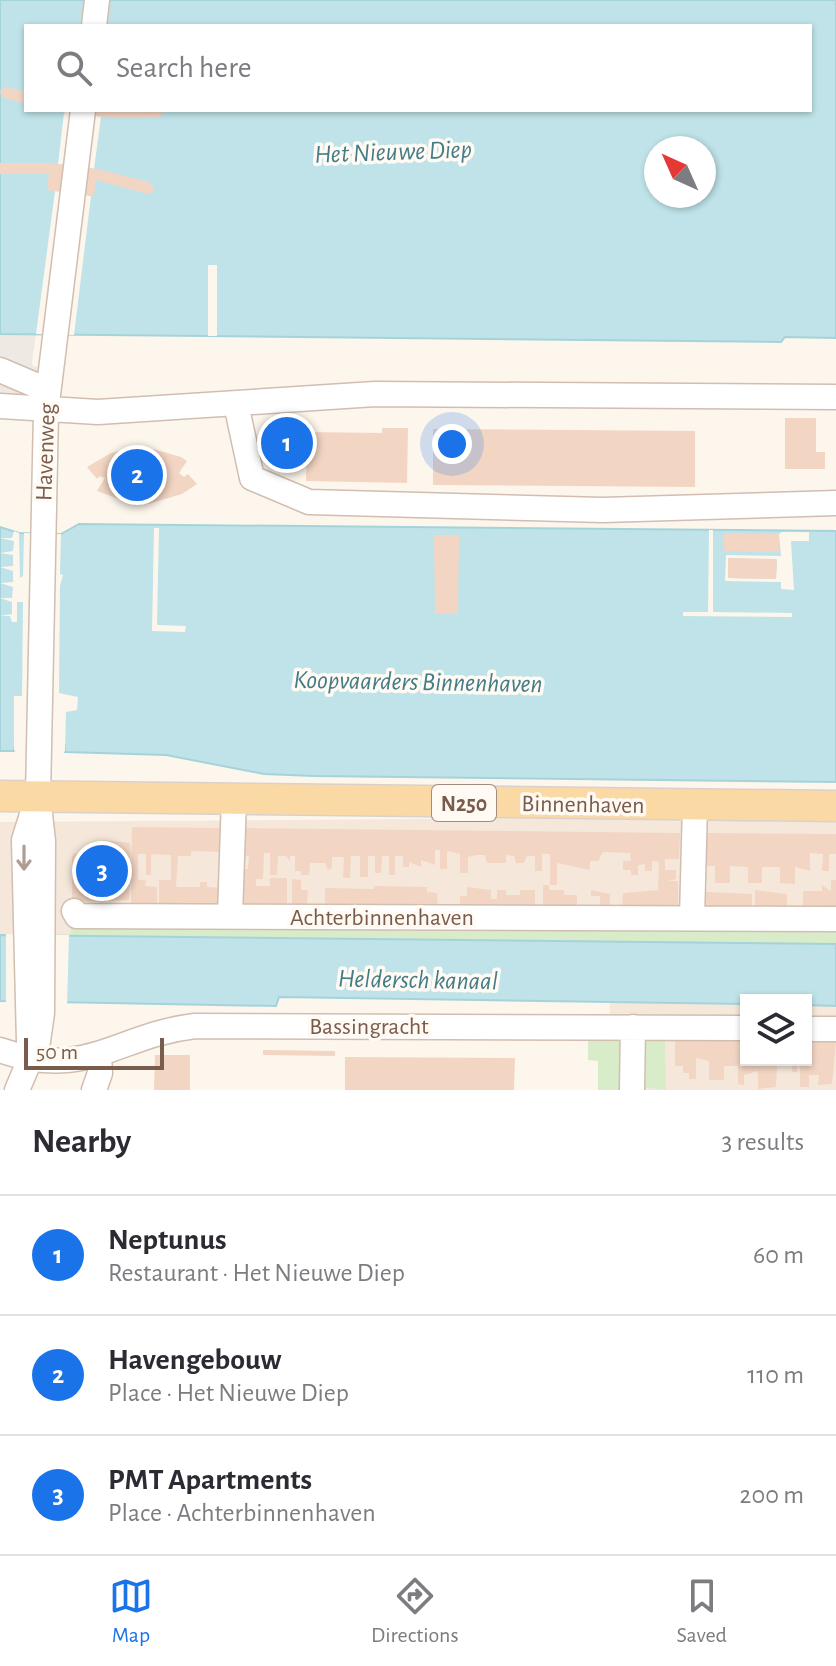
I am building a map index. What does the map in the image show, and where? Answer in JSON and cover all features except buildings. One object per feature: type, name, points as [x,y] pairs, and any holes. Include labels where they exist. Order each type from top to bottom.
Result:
[{"type":"main road","name":"Binnenhaven","points":[[0,796],[836,806]]},
{"type":"street","points":[[94,24],[97,0]]},
{"type":"street","name":"Havenweg","points":[[17,1090],[30,1061],[34,1013],[34,935],[43,841],[38,796],[47,400],[83,112]]},
{"type":"street","points":[[0,370],[47,400]]},
{"type":"street","points":[[0,406],[47,400],[236,404],[375,394],[836,397]]},
{"type":"street","points":[[236,404],[252,478],[309,502],[603,510],[836,503]]},
{"type":"street","points":[[230,916],[234,798]]},
{"type":"street","points":[[692,918],[695,805]]},
{"type":"street","name":"Achterbinnenhaven","points":[[74,911],[77,916],[836,919]]},
{"type":"street","name":"Bassingracht","points":[[0,1050],[30,1061],[60,1062],[99,1055],[173,1029],[195,1026],[740,1028]]},
{"type":"street","points":[[632,1090],[633,1027]]},
{"type":"street","points":[[812,1029],[836,1029]]},
{"type":"street","points":[[94,1090],[100,1073],[99,1055]]},
{"type":"shaded area","points":[[0,334],[36,334],[32,362],[33,366],[38,367],[34,399],[0,396]]},
{"type":"shaded area","points":[[836,816],[836,1090],[608,1090],[610,994],[0,989],[0,822]]},
{"type":"green space","points":[[70,922],[836,929],[836,944],[71,935]]},
{"type":"green space","points":[[588,1038],[621,1041],[623,1090],[598,1090],[598,1061],[588,1060]]},
{"type":"green space","points":[[643,1038],[665,1039],[666,1090],[641,1087]]},
{"type":"water","name":"Het Nieuwe Diep","points":[[0,0],[836,0],[836,338],[785,337],[781,342],[0,334]]},
{"type":"water","name":"Koopvaarders Binnenhaven","points":[[79,524],[836,531],[836,782],[314,776],[264,774],[166,755],[65,752],[65,745],[15,743],[14,751],[0,751],[0,527],[19,533],[61,534]]},
{"type":"water","name":"Heldersch kanaal","points":[[0,935],[836,944],[836,1006],[812,1005],[812,994],[740,994],[740,1004],[279,997],[276,1006],[0,1001]]},
{"type":"pier","points":[[98,112],[97,116],[101,117],[94,169],[58,164],[64,113],[95,117]]},
{"type":"pier","points":[[55,191],[91,196],[74,335],[36,334]]},
{"type":"pier","points":[[208,265],[217,265],[217,336],[208,336]]},
{"type":"pier","points":[[154,528],[159,528],[157,625],[186,626],[185,632],[152,631]]},
{"type":"pier","points":[[709,530],[713,530],[713,612],[792,613],[792,617],[683,616],[683,612],[708,612]]},
{"type":"pier","points":[[14,531],[19,533],[20,578],[23,576],[24,533],[61,534],[60,574],[63,575],[60,586],[59,693],[78,697],[77,710],[66,712],[65,752],[61,748],[18,747],[14,751],[14,696],[22,696],[23,602],[17,602],[17,622],[12,622],[10,616],[0,616],[12,614],[12,602],[0,598],[12,598],[13,587],[0,583],[13,582],[13,571],[0,567],[13,566],[13,555],[0,553],[13,551],[14,541],[0,538],[12,538]]},
{"type":"pier","points":[[809,532],[809,541],[791,541],[794,590],[781,589],[781,582],[725,581],[726,555],[781,556],[779,534]],"holes":[[[728,558],[777,560],[776,579],[728,578]]]},
{"type":"pier","points":[[6,934],[69,935],[67,1006],[6,1005]]},
{"type":"place","name":"Neptunus","points":[[287,443]]},
{"type":"place","name":"Havengebouw","points":[[137,475]]},
{"type":"place","name":"PMT Apartments","points":[[102,871]]}]
